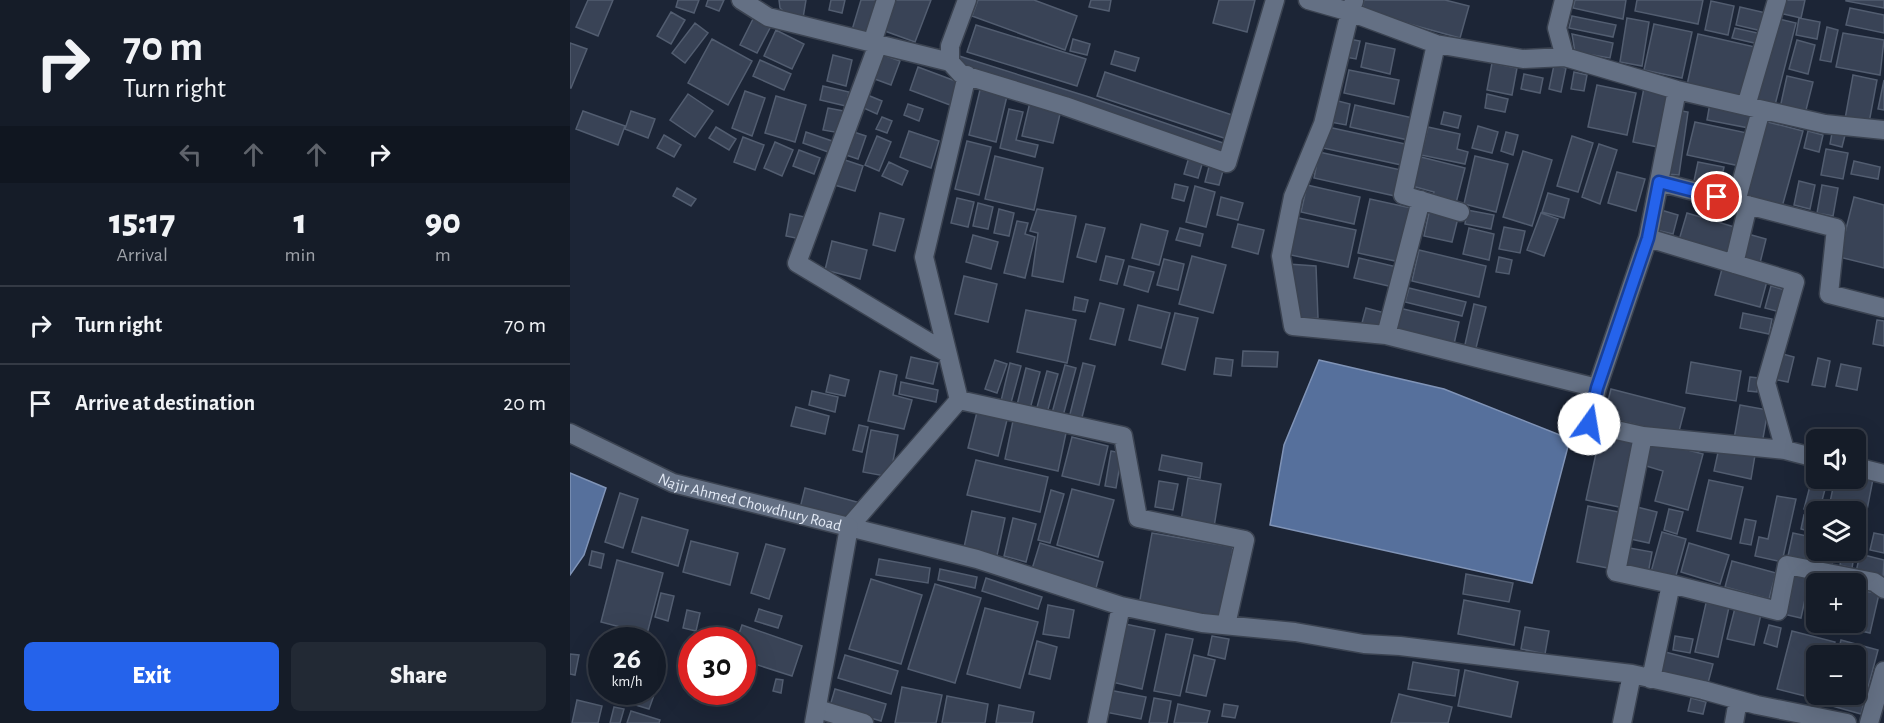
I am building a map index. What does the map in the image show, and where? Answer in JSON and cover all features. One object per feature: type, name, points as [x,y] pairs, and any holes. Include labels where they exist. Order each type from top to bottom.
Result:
[{"type":"street","points":[[741,0],[875,44],[950,62],[961,74],[1065,106],[1227,163],[1275,0]]},
{"type":"street","points":[[886,0],[875,44],[797,262],[947,353]]},
{"type":"street","points":[[950,62],[950,46],[967,0]]},
{"type":"street","points":[[1308,0],[1352,6],[1436,44],[1523,59],[1565,57],[1677,90],[1753,108],[1825,124],[1884,130]]},
{"type":"street","points":[[1564,0],[1557,28],[1565,57]]},
{"type":"street","points":[[1734,264],[1753,108],[1777,0]]},
{"type":"street","points":[[1352,6],[1323,124],[1293,197],[1281,256],[1293,326],[1386,335],[1597,388]]},
{"type":"street","points":[[1436,44],[1403,195],[1460,212]]},
{"type":"street","points":[[958,400],[924,257],[967,75]]},
{"type":"street","points":[[1677,90],[1648,238],[1597,388],[1589,424],[1643,436],[1785,450],[1806,455]]},
{"type":"street","points":[[1659,182],[1836,228],[1828,294],[1884,308]]},
{"type":"street","points":[[1386,335],[1421,200]]},
{"type":"street","points":[[1648,238],[1795,282],[1766,382],[1785,450]]},
{"type":"street","points":[[958,400],[849,527],[977,559],[1120,606],[1226,625],[1295,632],[1364,644],[1400,646],[1632,674],[1799,714],[1847,723]]},
{"type":"street","points":[[958,400],[1123,436],[1138,518],[1245,540],[1226,625]]},
{"type":"street","name":"Najir Ahmed Chowdhury Road","points":[[570,433],[673,483],[849,527],[816,716]]},
{"type":"street","points":[[1643,436],[1616,572],[1778,612],[1787,565],[1874,582],[1884,589]]},
{"type":"street","points":[[1866,470],[1884,474]]},
{"type":"street","points":[[1651,679],[1671,584]]},
{"type":"street","points":[[1097,723],[1120,606]]},
{"type":"street","points":[[1869,723],[1881,694],[1884,671]]},
{"type":"street","points":[[1622,723],[1632,674]]},
{"type":"street","points":[[1734,723],[1738,700]]},
{"type":"street","points":[[816,716],[864,723]]},
{"type":"water","points":[[1319,360],[1444,389],[1570,439],[1532,583],[1270,525],[1284,445]]},
{"type":"water","points":[[570,473],[606,488],[584,555],[570,575]]},
{"type":"building","points":[[588,0],[613,0],[598,36],[576,27]]},
{"type":"building","points":[[678,0],[699,0],[694,13],[676,7]]},
{"type":"building","points":[[708,0],[724,0],[719,11],[706,6]]},
{"type":"building","points":[[779,0],[806,0],[803,18],[785,13],[780,8]]},
{"type":"building","points":[[831,0],[845,0],[842,13],[829,10]]},
{"type":"building","points":[[861,0],[879,0],[868,35],[852,30]]},
{"type":"building","points":[[893,0],[931,0],[915,42],[882,30]]},
{"type":"building","points":[[978,0],[1034,0],[1077,16],[1065,50],[972,16]]},
{"type":"building","points":[[1091,0],[1111,0],[1109,11],[1089,7]]},
{"type":"building","points":[[1219,0],[1255,0],[1247,32],[1213,23]]},
{"type":"building","points":[[1364,0],[1445,0],[1469,6],[1460,38],[1362,11]]},
{"type":"building","points":[[1575,0],[1626,0],[1623,19],[1573,8]]},
{"type":"building","points":[[1637,0],[1703,0],[1698,24],[1635,11]]},
{"type":"building","points":[[1782,0],[1805,0],[1801,18],[1779,13]]},
{"type":"building","points":[[1846,0],[1884,0],[1884,8],[1846,1]]},
{"type":"building","points":[[1711,1],[1734,6],[1728,35],[1705,30]]},
{"type":"building","points":[[1740,7],[1766,13],[1762,31],[1736,25]]},
{"type":"building","points":[[1850,8],[1884,15],[1884,33],[1846,25]]},
{"type":"building","points":[[671,12],[685,20],[671,44],[657,36]]},
{"type":"building","points":[[1572,16],[1616,25],[1613,37],[1569,28]]},
{"type":"building","points":[[754,17],[771,26],[757,53],[740,45]]},
{"type":"building","points":[[1627,18],[1649,22],[1642,66],[1620,62]]},
{"type":"building","points":[[1775,18],[1796,23],[1775,105],[1755,100]]},
{"type":"building","points":[[1799,18],[1820,22],[1817,39],[1796,35]]},
{"type":"building","points":[[695,23],[708,33],[685,63],[672,53]]},
{"type":"building","points":[[1654,24],[1692,32],[1682,78],[1644,70]]},
{"type":"building","points":[[976,25],[1086,59],[1077,86],[967,52]]},
{"type":"building","points":[[1827,27],[1838,30],[1831,62],[1820,60]]},
{"type":"building","points":[[1735,28],[1762,34],[1759,44],[1732,38]]},
{"type":"building","points":[[776,30],[804,44],[792,69],[764,56]]},
{"type":"building","points":[[1843,33],[1884,40],[1880,75],[1836,67]]},
{"type":"building","points":[[1572,34],[1613,43],[1610,58],[1575,52]]},
{"type":"building","points":[[1698,34],[1755,47],[1744,98],[1687,85]]},
{"type":"building","points":[[712,39],[752,61],[728,105],[688,83]]},
{"type":"building","points":[[1073,39],[1090,44],[1087,55],[1070,51]]},
{"type":"building","points":[[1349,39],[1360,41],[1356,59],[1345,57]]},
{"type":"building","points":[[1797,40],[1815,45],[1808,74],[1789,69]]},
{"type":"building","points":[[570,43],[587,49],[571,88],[570,88]]},
{"type":"building","points":[[1366,43],[1395,49],[1390,74],[1361,67]]},
{"type":"building","points":[[1115,51],[1139,58],[1135,71],[1111,64]]},
{"type":"building","points":[[881,54],[900,61],[891,85],[872,78]]},
{"type":"building","points":[[833,55],[852,60],[846,86],[827,81]]},
{"type":"building","points":[[956,55],[1226,144],[1222,156],[959,67]]},
{"type":"building","points":[[760,60],[791,74],[784,90],[753,76]]},
{"type":"building","points":[[1492,63],[1517,68],[1512,95],[1487,90]]},
{"type":"building","points":[[1554,65],[1566,68],[1561,92],[1549,89]]},
{"type":"building","points":[[918,67],[958,82],[950,105],[910,90]]},
{"type":"building","points":[[1349,70],[1399,80],[1394,104],[1344,93]]},
{"type":"building","points":[[1105,72],[1235,116],[1227,139],[1097,96]]},
{"type":"building","points":[[1574,72],[1587,75],[1584,91],[1571,89]]},
{"type":"building","points":[[1524,74],[1543,78],[1540,93],[1521,89]]},
{"type":"building","points":[[1853,75],[1877,80],[1869,123],[1845,119]]},
{"type":"building","points":[[1787,76],[1813,82],[1805,114],[1780,108]]},
{"type":"building","points":[[1884,80],[1884,110],[1878,109]]},
{"type":"building","points":[[1597,85],[1636,93],[1627,135],[1588,127]]},
{"type":"building","points":[[823,86],[849,92],[846,106],[820,100]]},
{"type":"building","points":[[1644,88],[1669,93],[1658,147],[1633,142]]},
{"type":"building","points":[[980,90],[1007,96],[996,142],[969,135]]},
{"type":"building","points":[[745,91],[765,98],[752,136],[732,128]]},
{"type":"building","points":[[688,94],[713,111],[695,137],[670,120]]},
{"type":"building","points":[[865,94],[882,101],[877,114],[859,106]]},
{"type":"building","points":[[1487,94],[1508,99],[1505,112],[1485,108]]},
{"type":"building","points":[[776,96],[806,105],[795,142],[765,133]]},
{"type":"building","points":[[1334,100],[1350,104],[1346,125],[1330,122]]},
{"type":"building","points":[[1030,102],[1061,110],[1053,143],[1022,136]]},
{"type":"building","points":[[1710,103],[1752,111],[1749,128],[1707,120]]},
{"type":"building","points":[[908,104],[923,109],[919,121],[904,115]]},
{"type":"building","points":[[1355,105],[1413,118],[1408,140],[1350,127]]},
{"type":"building","points":[[828,108],[844,111],[840,133],[823,130]]},
{"type":"building","points":[[1009,109],[1023,112],[1016,140],[1038,145],[1035,157],[1000,148]]},
{"type":"building","points":[[1676,110],[1688,112],[1679,175],[1667,174]]},
{"type":"building","points":[[583,111],[625,126],[618,145],[576,129]]},
{"type":"building","points":[[631,111],[655,119],[648,138],[625,129]]},
{"type":"building","points":[[1444,112],[1461,116],[1458,128],[1441,124]]},
{"type":"building","points":[[882,117],[892,121],[887,133],[876,129]]},
{"type":"building","points":[[1764,121],[1803,131],[1782,207],[1744,196]]},
{"type":"building","points":[[1695,122],[1747,133],[1740,166],[1687,155]]},
{"type":"building","points":[[1478,126],[1498,132],[1492,153],[1472,148]]},
{"type":"building","points":[[716,127],[736,139],[729,150],[709,138]]},
{"type":"building","points":[[1328,127],[1410,145],[1406,166],[1323,148]]},
{"type":"building","points":[[1428,127],[1460,134],[1457,149],[1468,152],[1465,164],[1421,155]]},
{"type":"building","points":[[848,130],[866,136],[858,159],[840,153]]},
{"type":"building","points":[[909,131],[939,141],[931,168],[900,157]]},
{"type":"building","points":[[1808,131],[1823,135],[1819,152],[1804,148]]},
{"type":"building","points":[[806,132],[835,142],[831,153],[803,143]]},
{"type":"building","points":[[1506,132],[1518,135],[1513,155],[1501,151]]},
{"type":"building","points":[[1832,133],[1845,135],[1842,147],[1830,144]]},
{"type":"building","points":[[664,135],[681,145],[674,157],[657,148]]},
{"type":"building","points":[[877,136],[891,142],[879,171],[865,165]]},
{"type":"building","points":[[1572,136],[1593,143],[1578,192],[1557,186]]},
{"type":"building","points":[[743,137],[764,145],[755,170],[734,162]]},
{"type":"building","points":[[967,141],[991,147],[979,195],[955,189]]},
{"type":"building","points":[[775,142],[793,150],[782,176],[764,168]]},
{"type":"building","points":[[1599,144],[1617,150],[1600,204],[1582,197]]},
{"type":"building","points":[[1826,149],[1848,153],[1843,179],[1821,175]]},
{"type":"building","points":[[799,150],[820,158],[814,174],[793,166]]},
{"type":"building","points":[[1523,151],[1552,160],[1532,226],[1503,217]]},
{"type":"building","points":[[1319,152],[1401,170],[1395,196],[1314,178]]},
{"type":"building","points":[[995,156],[1043,168],[1034,210],[985,199]]},
{"type":"building","points":[[1475,156],[1508,164],[1496,212],[1464,204]]},
{"type":"building","points":[[1189,157],[1203,161],[1198,178],[1184,174]]},
{"type":"building","points":[[1421,157],[1465,168],[1456,203],[1432,198],[1434,192],[1412,186]]},
{"type":"building","points":[[839,158],[863,166],[855,191],[831,184]]},
{"type":"building","points":[[1854,161],[1880,167],[1878,179],[1851,174]]},
{"type":"building","points":[[889,162],[908,171],[902,185],[882,176]]},
{"type":"building","points":[[1698,162],[1724,167],[1720,186],[1694,181]]},
{"type":"building","points":[[1210,163],[1224,167],[1219,185],[1205,182]]},
{"type":"building","points":[[1617,172],[1645,179],[1636,211],[1608,203]]},
{"type":"building","points":[[1799,181],[1815,185],[1810,209],[1794,205]]},
{"type":"building","points":[[1175,184],[1188,187],[1184,201],[1172,198]]},
{"type":"building","points":[[1307,185],[1360,197],[1354,224],[1301,212]]},
{"type":"building","points":[[1822,185],[1838,188],[1833,216],[1817,213]]},
{"type":"building","points":[[1195,186],[1215,192],[1206,227],[1186,222]]},
{"type":"building","points":[[677,188],[696,199],[691,206],[673,196]]},
{"type":"building","points":[[1548,193],[1569,199],[1564,218],[1542,212]]},
{"type":"building","points":[[1221,197],[1243,203],[1238,220],[1217,215]]},
{"type":"building","points":[[1854,197],[1884,205],[1884,268],[1839,257]]},
{"type":"building","points":[[957,198],[974,202],[968,227],[951,223]]},
{"type":"building","points":[[1370,199],[1411,208],[1400,262],[1358,253]]},
{"type":"building","points":[[978,203],[993,207],[988,229],[973,226]]},
{"type":"building","points":[[1430,208],[1459,214],[1452,242],[1424,236]]},
{"type":"building","points":[[999,209],[1014,213],[1009,236],[994,233]]},
{"type":"building","points":[[1037,209],[1076,216],[1063,282],[1032,276],[1038,233],[1030,231]]},
{"type":"building","points":[[1467,210],[1494,215],[1491,229],[1465,224]]},
{"type":"building","points":[[1661,210],[1678,215],[1673,234],[1656,230]]},
{"type":"building","points":[[880,213],[904,219],[895,251],[873,245]]},
{"type":"building","points":[[1541,213],[1558,219],[1544,256],[1527,250]]},
{"type":"building","points":[[1687,213],[1738,228],[1730,255],[1679,240]]},
{"type":"building","points":[[790,214],[805,217],[801,239],[786,236]]},
{"type":"building","points":[[1294,217],[1356,230],[1348,267],[1286,254]]},
{"type":"building","points":[[1017,221],[1028,223],[1025,234],[1035,237],[1025,278],[1004,273]]},
{"type":"building","points":[[1086,224],[1105,228],[1096,262],[1077,257]]},
{"type":"building","points":[[1141,224],[1168,231],[1159,265],[1132,258]]},
{"type":"building","points":[[1238,224],[1264,230],[1258,254],[1232,247]]},
{"type":"building","points":[[1504,227],[1525,231],[1520,253],[1499,249]]},
{"type":"building","points":[[1180,228],[1203,234],[1200,246],[1176,240]]},
{"type":"building","points":[[1469,228],[1494,234],[1489,260],[1463,254]]},
{"type":"building","points":[[1748,234],[1766,239],[1760,263],[1741,258]]},
{"type":"building","points":[[973,235],[998,242],[991,269],[966,262]]},
{"type":"building","points":[[832,241],[867,250],[860,279],[825,270]]},
{"type":"building","points":[[1419,250],[1486,266],[1479,297],[1412,281]]},
{"type":"building","points":[[1106,256],[1124,260],[1117,284],[1100,280]]},
{"type":"building","points":[[1192,256],[1226,265],[1213,313],[1179,304]]},
{"type":"building","points":[[1499,257],[1512,260],[1509,274],[1496,272]]},
{"type":"building","points":[[1359,258],[1397,267],[1393,287],[1354,278]]},
{"type":"building","points":[[1164,259],[1184,264],[1178,290],[1157,285]]},
{"type":"building","points":[[1288,264],[1316,266],[1318,318],[1295,319]]},
{"type":"building","points":[[1129,266],[1154,272],[1148,292],[1124,285]]},
{"type":"building","points":[[1722,269],[1767,281],[1760,307],[1715,295]]},
{"type":"building","points":[[964,276],[997,284],[988,322],[955,314]]},
{"type":"building","points":[[1771,286],[1785,290],[1780,312],[1765,308]]},
{"type":"building","points":[[1409,288],[1466,302],[1462,316],[1405,302]]},
{"type":"building","points":[[1075,297],[1088,300],[1085,312],[1073,310]]},
{"type":"building","points":[[1100,303],[1124,309],[1115,345],[1090,339]]},
{"type":"building","points":[[1474,304],[1486,307],[1475,352],[1464,349]]},
{"type":"building","points":[[1138,305],[1170,313],[1161,348],[1129,340]]},
{"type":"building","points":[[1366,308],[1385,313],[1382,327],[1362,323]]},
{"type":"building","points":[[1399,308],[1459,322],[1454,344],[1394,330]]},
{"type":"building","points":[[1026,310],[1076,320],[1067,363],[1017,352]]},
{"type":"building","points":[[1175,313],[1198,318],[1185,370],[1162,364]]},
{"type":"building","points":[[1743,313],[1772,319],[1769,334],[1740,328]]},
{"type":"building","points":[[1877,320],[1884,321],[1884,346],[1873,344]]},
{"type":"building","points":[[1243,351],[1278,352],[1277,367],[1242,366]]},
{"type":"building","points":[[1779,353],[1794,357],[1788,382],[1773,379]]},
{"type":"building","points":[[911,357],[938,363],[933,384],[906,378]]},
{"type":"building","points":[[1216,358],[1233,360],[1231,376],[1214,374]]},
{"type":"building","points":[[1818,358],[1830,361],[1825,387],[1812,385]]},
{"type":"building","points":[[995,360],[1007,364],[997,393],[985,389]]},
{"type":"building","points":[[1691,362],[1741,371],[1736,401],[1686,393]]},
{"type":"building","points":[[1010,363],[1021,366],[1011,403],[1001,401]]},
{"type":"building","points":[[1083,363],[1095,366],[1081,421],[1069,418]]},
{"type":"building","points":[[1841,364],[1861,368],[1857,390],[1836,386]]},
{"type":"building","points":[[1065,365],[1076,368],[1063,416],[1052,413]]},
{"type":"building","points":[[1026,368],[1040,372],[1030,409],[1017,405]]},
{"type":"building","points":[[880,371],[897,375],[893,395],[912,400],[904,429],[868,421]]},
{"type":"building","points":[[1047,371],[1058,374],[1047,413],[1036,411]]},
{"type":"building","points":[[830,375],[849,380],[845,396],[826,392]]},
{"type":"building","points":[[1750,377],[1759,378],[1757,392],[1748,391]]},
{"type":"building","points":[[901,382],[938,390],[936,402],[899,394]]},
{"type":"building","points":[[1611,389],[1685,408],[1678,435],[1604,417]]},
{"type":"building","points":[[812,391],[838,397],[835,412],[809,405]]},
{"type":"building","points":[[1740,405],[1768,410],[1762,444],[1734,439]]},
{"type":"building","points":[[796,407],[829,416],[825,434],[791,426]]},
{"type":"building","points":[[977,412],[1007,420],[998,456],[968,448]]},
{"type":"building","points":[[1013,421],[1066,433],[1058,471],[1005,459]]},
{"type":"building","points":[[859,425],[868,427],[862,452],[853,450]]},
{"type":"building","points":[[871,430],[898,435],[890,477],[863,472]]},
{"type":"building","points":[[1600,435],[1637,443],[1624,508],[1586,500]]},
{"type":"building","points":[[1072,437],[1108,446],[1099,485],[1062,476]]},
{"type":"building","points":[[1650,440],[1703,454],[1688,510],[1655,501],[1663,471],[1643,465]]},
{"type":"building","points":[[1719,448],[1755,455],[1751,479],[1714,471]]},
{"type":"building","points":[[1111,451],[1122,453],[1116,488],[1105,486]]},
{"type":"building","points":[[1162,455],[1202,463],[1200,478],[1159,470]]},
{"type":"building","points":[[976,460],[1048,477],[1040,512],[967,495]]},
{"type":"building","points":[[1866,477],[1873,479],[1866,515],[1866,501],[1830,501],[1833,489],[1866,489]]},
{"type":"building","points":[[1188,478],[1221,484],[1214,527],[1181,521]]},
{"type":"building","points":[[1709,480],[1743,487],[1731,539],[1697,531]]},
{"type":"building","points":[[1159,481],[1178,484],[1173,510],[1155,507]]},
{"type":"building","points":[[805,488],[868,505],[861,532],[798,516]]},
{"type":"building","points":[[1072,489],[1114,500],[1098,557],[1057,545]]},
{"type":"building","points":[[1809,489],[1825,489],[1822,501],[1806,501]]},
{"type":"building","points":[[1051,490],[1064,494],[1050,543],[1038,540]]},
{"type":"building","points":[[620,493],[638,499],[623,548],[605,542]]},
{"type":"building","points":[[1777,496],[1796,499],[1782,562],[1755,556],[1759,537],[1768,539]]},
{"type":"building","points":[[1588,506],[1624,513],[1613,569],[1577,562]]},
{"type":"building","points":[[1637,507],[1657,512],[1649,543],[1630,539]]},
{"type":"building","points":[[1669,509],[1683,512],[1677,534],[1664,530]]},
{"type":"building","points":[[972,511],[1005,518],[996,560],[963,552]]},
{"type":"building","points":[[1804,515],[1806,516],[1806,530],[1801,529]]},
{"type":"building","points":[[642,517],[688,530],[678,566],[632,552]]},
{"type":"building","points":[[1013,518],[1036,524],[1026,562],[1004,556]]},
{"type":"building","points":[[1745,519],[1756,521],[1751,545],[1740,543]]},
{"type":"building","points":[[1662,532],[1686,539],[1675,579],[1651,572]]},
{"type":"building","points":[[1152,533],[1233,547],[1221,619],[1139,605]]},
{"type":"building","points":[[1793,533],[1806,536],[1806,560],[1788,556]]},
{"type":"building","points":[[1874,533],[1884,535],[1884,553],[1870,550]]},
{"type":"building","points":[[691,541],[738,553],[730,585],[683,572]]},
{"type":"building","points":[[1040,543],[1103,562],[1096,588],[1032,569]]},
{"type":"building","points":[[1689,543],[1729,555],[1720,584],[1681,572]]},
{"type":"building","points":[[766,544],[785,549],[769,599],[751,593]]},
{"type":"building","points":[[1624,547],[1652,552],[1648,574],[1620,569]]},
{"type":"building","points":[[592,551],[604,554],[601,568],[589,565]]},
{"type":"building","points":[[1866,556],[1884,560],[1883,579],[1856,572],[1858,561],[1866,561]]},
{"type":"building","points":[[879,559],[930,568],[928,583],[876,575]]},
{"type":"building","points":[[617,560],[663,573],[649,627],[620,627],[601,622]]},
{"type":"building","points":[[1732,561],[1776,573],[1769,599],[1725,587]]},
{"type":"building","points":[[1812,561],[1833,561],[1832,565]]},
{"type":"building","points":[[1841,561],[1853,561],[1852,568],[1840,565]]},
{"type":"building","points":[[940,569],[977,577],[975,588],[938,580]]},
{"type":"building","points":[[1792,573],[1806,575],[1806,595],[1801,618],[1783,614]]},
{"type":"building","points":[[1466,574],[1513,583],[1509,602],[1463,594]]},
{"type":"building","points":[[986,578],[1042,597],[1038,609],[982,591]]},
{"type":"building","points":[[871,579],[922,595],[901,664],[849,649]]},
{"type":"building","points":[[935,584],[981,598],[955,683],[908,669]]},
{"type":"building","points":[[1866,591],[1879,594],[1870,633],[1866,632]]},
{"type":"building","points":[[661,593],[674,596],[668,621],[655,617]]},
{"type":"building","points":[[1464,600],[1520,611],[1514,645],[1458,634]]},
{"type":"building","points":[[1706,603],[1729,607],[1718,657],[1695,652]]},
{"type":"building","points":[[1048,605],[1074,610],[1069,638],[1043,634]]},
{"type":"building","points":[[985,608],[1038,622],[1020,688],[967,674]]},
{"type":"building","points":[[1735,608],[1761,614],[1754,645],[1727,639]]},
{"type":"building","points":[[759,609],[782,616],[778,628],[755,621]]},
{"type":"building","points":[[687,610],[700,613],[697,627],[683,627]]},
{"type":"building","points":[[1125,624],[1155,630],[1142,689],[1112,682]]},
{"type":"building","points":[[1769,625],[1781,628],[1777,647],[1764,643]]},
{"type":"building","points":[[1525,627],[1549,631],[1545,654],[1521,649]]},
{"type":"building","points":[[756,630],[802,646],[792,676],[756,664]]},
{"type":"building","points":[[1792,631],[1835,642],[1834,645],[1806,645],[1806,696],[1777,689]]},
{"type":"building","points":[[1166,634],[1193,639],[1180,696],[1154,691]]},
{"type":"building","points":[[1212,636],[1229,639],[1225,659],[1208,655]]},
{"type":"building","points":[[1675,636],[1693,639],[1690,653],[1673,650]]},
{"type":"building","points":[[1841,640],[1860,645],[1840,645]]},
{"type":"building","points":[[1037,641],[1057,647],[1050,679],[1029,674]]},
{"type":"building","points":[[1866,647],[1878,650],[1866,695]]},
{"type":"building","points":[[1665,652],[1713,664],[1708,683],[1660,671]]},
{"type":"building","points":[[570,654],[579,655],[575,675],[570,674]]},
{"type":"building","points":[[845,655],[898,671],[891,694],[838,678]]},
{"type":"building","points":[[1194,655],[1215,660],[1206,696],[1186,692]]},
{"type":"building","points":[[1413,662],[1459,670],[1455,696],[1408,689]]},
{"type":"building","points":[[1465,670],[1518,682],[1511,717],[1458,706]]},
{"type":"building","points":[[776,679],[783,680],[781,693],[773,691]]},
{"type":"building","points":[[902,687],[942,695],[936,723],[895,723]]},
{"type":"building","points":[[835,689],[886,704],[881,721],[830,706]]},
{"type":"building","points":[[1109,690],[1146,697],[1141,719],[1105,712]]},
{"type":"building","points":[[1399,694],[1452,707],[1448,723],[1391,723]]},
{"type":"building","points":[[947,696],[988,704],[985,723],[942,723]]},
{"type":"building","points":[[1154,698],[1171,701],[1167,723],[1149,723]]},
{"type":"building","points":[[1691,698],[1706,702],[1703,714],[1688,711]]},
{"type":"building","points":[[577,700],[588,703],[588,705],[602,706],[598,723],[572,723]]},
{"type":"building","points":[[1178,704],[1210,711],[1207,723],[1174,723]]},
{"type":"building","points":[[1224,704],[1238,706],[1235,718],[1222,716]]},
{"type":"building","points":[[636,705],[650,705],[649,709]]},
{"type":"building","points":[[999,705],[1034,712],[1032,723],[996,723]]},
{"type":"building","points":[[1829,705],[1863,705],[1861,714]]},
{"type":"building","points":[[614,707],[624,709],[620,723],[610,723]]},
{"type":"building","points":[[631,711],[660,720],[659,723],[627,723]]},
{"type":"route","points":[[1589,424],[1597,388],[1648,238],[1659,182],[1717,197]]}]
